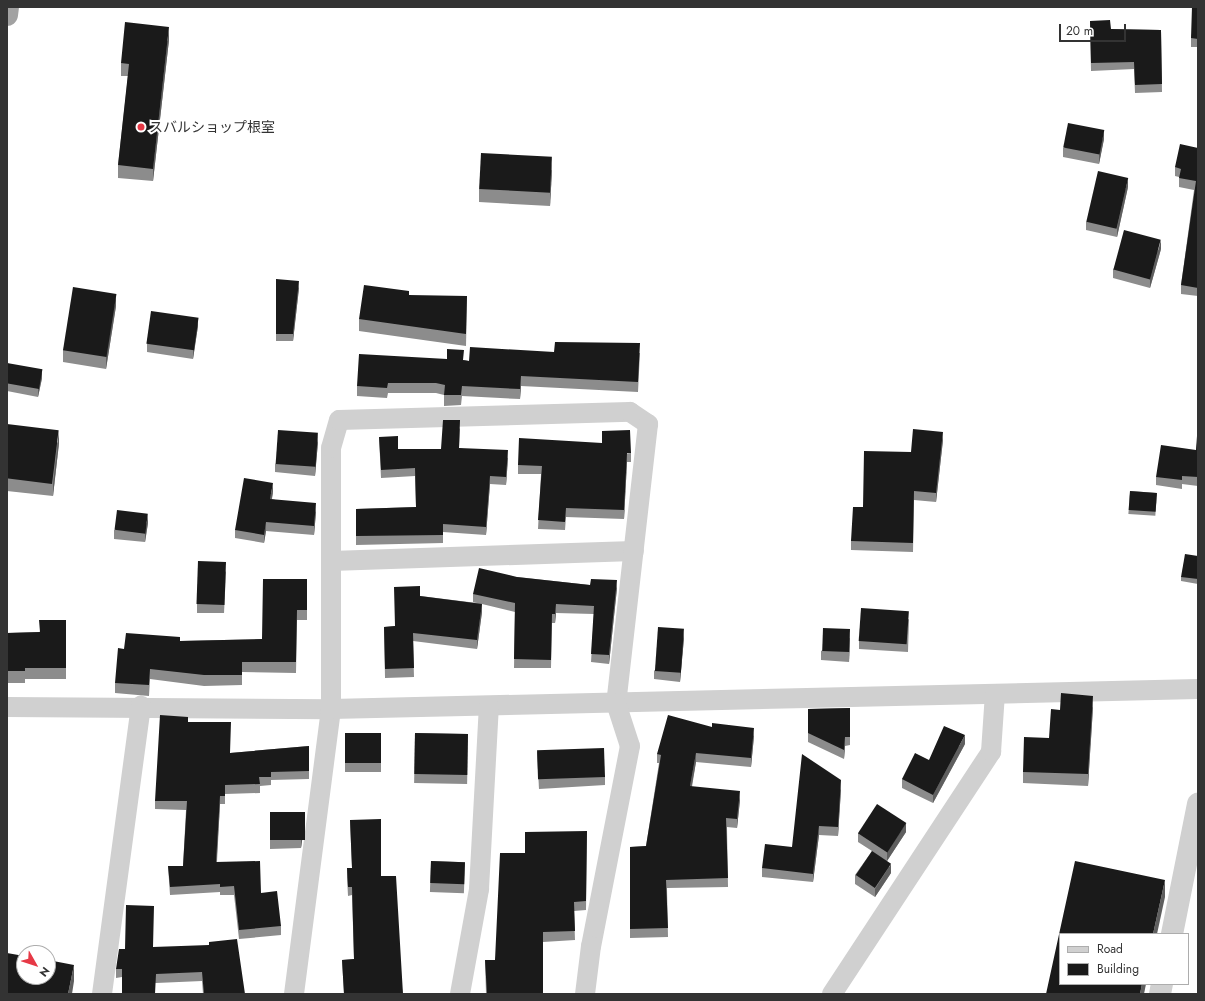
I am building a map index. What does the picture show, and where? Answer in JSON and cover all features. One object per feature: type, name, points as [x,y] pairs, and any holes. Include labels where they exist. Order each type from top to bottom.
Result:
[{"type":"highway","points":[[7,15],[8,7]]},
{"type":"street","points":[[294,994],[331,709],[331,448],[339,420],[630,412],[648,424],[616,703],[630,746],[591,946],[585,994]]},
{"type":"street","points":[[331,561],[634,550]]},
{"type":"street","points":[[7,707],[141,706],[331,709],[1198,689]]},
{"type":"street","points":[[832,994],[990,752],[995,694]]},
{"type":"street","points":[[102,994],[141,706]]},
{"type":"street","points":[[460,994],[479,889],[489,706]]},
{"type":"street","points":[[1172,933],[1198,804]]},
{"type":"building","points":[[1192,7],[1198,7],[1198,39],[1191,38]]},
{"type":"building","points":[[1110,20],[1111,29],[1161,30],[1162,84],[1135,85],[1134,62],[1091,63],[1090,21]]},
{"type":"building","name":"スバルショップ根室","points":[[125,22],[169,27],[153,169],[118,165],[129,64],[121,63]]},
{"type":"building","points":[[1068,123],[1104,130],[1100,155],[1063,148]]},
{"type":"building","points":[[1180,144],[1198,148],[1198,288],[1181,285],[1196,181],[1179,178],[1181,169],[1175,167]]},
{"type":"building","points":[[481,153],[552,157],[550,193],[479,189]]},
{"type":"building","points":[[1098,171],[1128,178],[1117,229],[1086,222]]},
{"type":"building","points":[[1124,230],[1161,240],[1150,279],[1113,270]]},
{"type":"building","points":[[276,279],[299,281],[293,334],[276,334]]},
{"type":"building","points":[[364,285],[409,291],[409,295],[467,296],[466,334],[359,319]]},
{"type":"building","points":[[73,287],[116,294],[106,357],[63,350]]},
{"type":"building","points":[[151,311],[199,318],[194,350],[146,344]]},
{"type":"building","points":[[555,342],[640,343],[638,382],[521,376],[520,389],[462,386],[461,395],[444,395],[445,385],[436,383],[388,383],[387,388],[357,386],[359,354],[447,359],[447,349],[464,350],[463,360],[469,361],[470,347],[554,352]]},
{"type":"building","points":[[7,363],[42,369],[39,389],[7,383]]},
{"type":"building","points":[[443,420],[460,420],[459,448],[508,450],[506,477],[490,476],[486,527],[443,524],[443,535],[356,536],[356,509],[416,507],[415,468],[381,470],[379,437],[398,436],[398,449],[441,449]]},
{"type":"building","points":[[7,424],[59,430],[52,484],[7,478]]},
{"type":"building","points":[[913,429],[943,432],[936,493],[914,491],[913,543],[851,541],[853,507],[863,507],[864,451],[911,452]]},
{"type":"building","points":[[278,430],[318,433],[316,467],[276,464]]},
{"type":"building","points":[[630,430],[631,453],[627,453],[624,510],[566,508],[565,522],[538,520],[542,466],[518,465],[519,438],[602,443],[602,431]]},
{"type":"building","points":[[1197,436],[1198,477],[1182,476],[1182,480],[1156,477],[1161,445],[1196,450]]},
{"type":"building","points":[[244,478],[273,483],[270,499],[316,503],[314,526],[266,522],[264,535],[235,530]]},
{"type":"building","points":[[1130,491],[1157,493],[1156,512],[1129,510]]},
{"type":"building","points":[[117,510],[148,514],[145,534],[115,530]]},
{"type":"building","points":[[1185,554],[1198,556],[1198,579],[1181,577]]},
{"type":"building","points":[[198,561],[226,562],[224,605],[196,604]]},
{"type":"building","points":[[479,568],[517,577],[590,585],[591,579],[617,580],[609,655],[591,654],[594,606],[556,604],[555,614],[552,614],[551,660],[514,659],[515,603],[473,594]]},
{"type":"building","points":[[263,579],[307,579],[307,610],[297,610],[296,662],[242,662],[242,675],[204,675],[150,669],[149,685],[115,683],[118,648],[124,649],[126,633],[180,637],[180,641],[262,639]]},
{"type":"building","points":[[420,586],[420,596],[482,604],[477,640],[413,633],[414,668],[385,669],[384,627],[395,626],[394,587]]},
{"type":"building","points":[[861,608],[909,611],[907,644],[859,641]]},
{"type":"building","points":[[39,620],[66,620],[66,668],[25,668],[25,671],[7,671],[7,633],[40,632]]},
{"type":"building","points":[[658,627],[684,629],[681,673],[655,671]]},
{"type":"building","points":[[823,628],[850,629],[849,652],[822,651]]},
{"type":"building","points":[[1061,693],[1093,696],[1088,774],[1023,772],[1024,737],[1049,738],[1051,709],[1060,710]]},
{"type":"building","points":[[850,708],[850,737],[845,737],[844,750],[808,733],[808,709]]},
{"type":"building","points":[[160,715],[188,717],[188,722],[231,722],[230,753],[309,746],[309,771],[271,772],[271,777],[259,777],[260,784],[225,785],[225,796],[220,796],[216,862],[260,861],[261,893],[277,891],[281,926],[239,930],[234,886],[220,887],[220,884],[170,887],[168,866],[183,866],[187,801],[155,801]]},
{"type":"building","points":[[668,715],[712,727],[712,723],[754,728],[751,758],[696,753],[690,786],[740,791],[737,819],[726,818],[728,878],[666,880],[668,928],[630,929],[630,847],[646,846],[661,755],[657,754]]},
{"type":"building","points":[[944,726],[965,735],[933,795],[902,779],[915,753],[929,760]]},
{"type":"building","points":[[345,733],[381,733],[381,763],[345,763]]},
{"type":"building","points":[[415,733],[468,734],[467,775],[414,774]]},
{"type":"building","points":[[604,748],[605,777],[538,779],[537,750]]},
{"type":"building","points":[[802,754],[841,780],[838,827],[819,826],[813,874],[762,868],[765,844],[792,847]]},
{"type":"building","points":[[877,804],[906,823],[887,852],[858,833]]},
{"type":"building","points":[[270,812],[305,812],[305,840],[270,840]]},
{"type":"building","points":[[381,819],[381,876],[396,876],[403,994],[344,994],[342,960],[354,959],[352,887],[348,887],[347,868],[352,868],[350,820]]},
{"type":"building","points":[[587,831],[586,901],[574,902],[575,931],[543,932],[543,994],[487,994],[485,960],[495,960],[500,853],[525,853],[525,832]]},
{"type":"building","points":[[872,851],[891,864],[875,888],[856,875]]},
{"type":"building","points":[[431,861],[465,862],[464,884],[430,883]]},
{"type":"building","points":[[1075,861],[1165,880],[1153,933],[1059,933]]},
{"type":"building","points":[[126,905],[154,906],[153,947],[209,945],[209,942],[237,939],[245,994],[204,994],[202,972],[156,974],[155,994],[122,994],[122,969],[116,969],[119,949],[125,949]]},
{"type":"building","points":[[1059,934],[1059,985],[1142,985],[1140,994],[1046,994]]},
{"type":"building","points":[[7,953],[16,955],[16,985],[56,985],[56,962],[74,965],[68,994],[7,994]]},
{"type":"place","name":"スバルショップ根室","points":[[141,127]]}]
